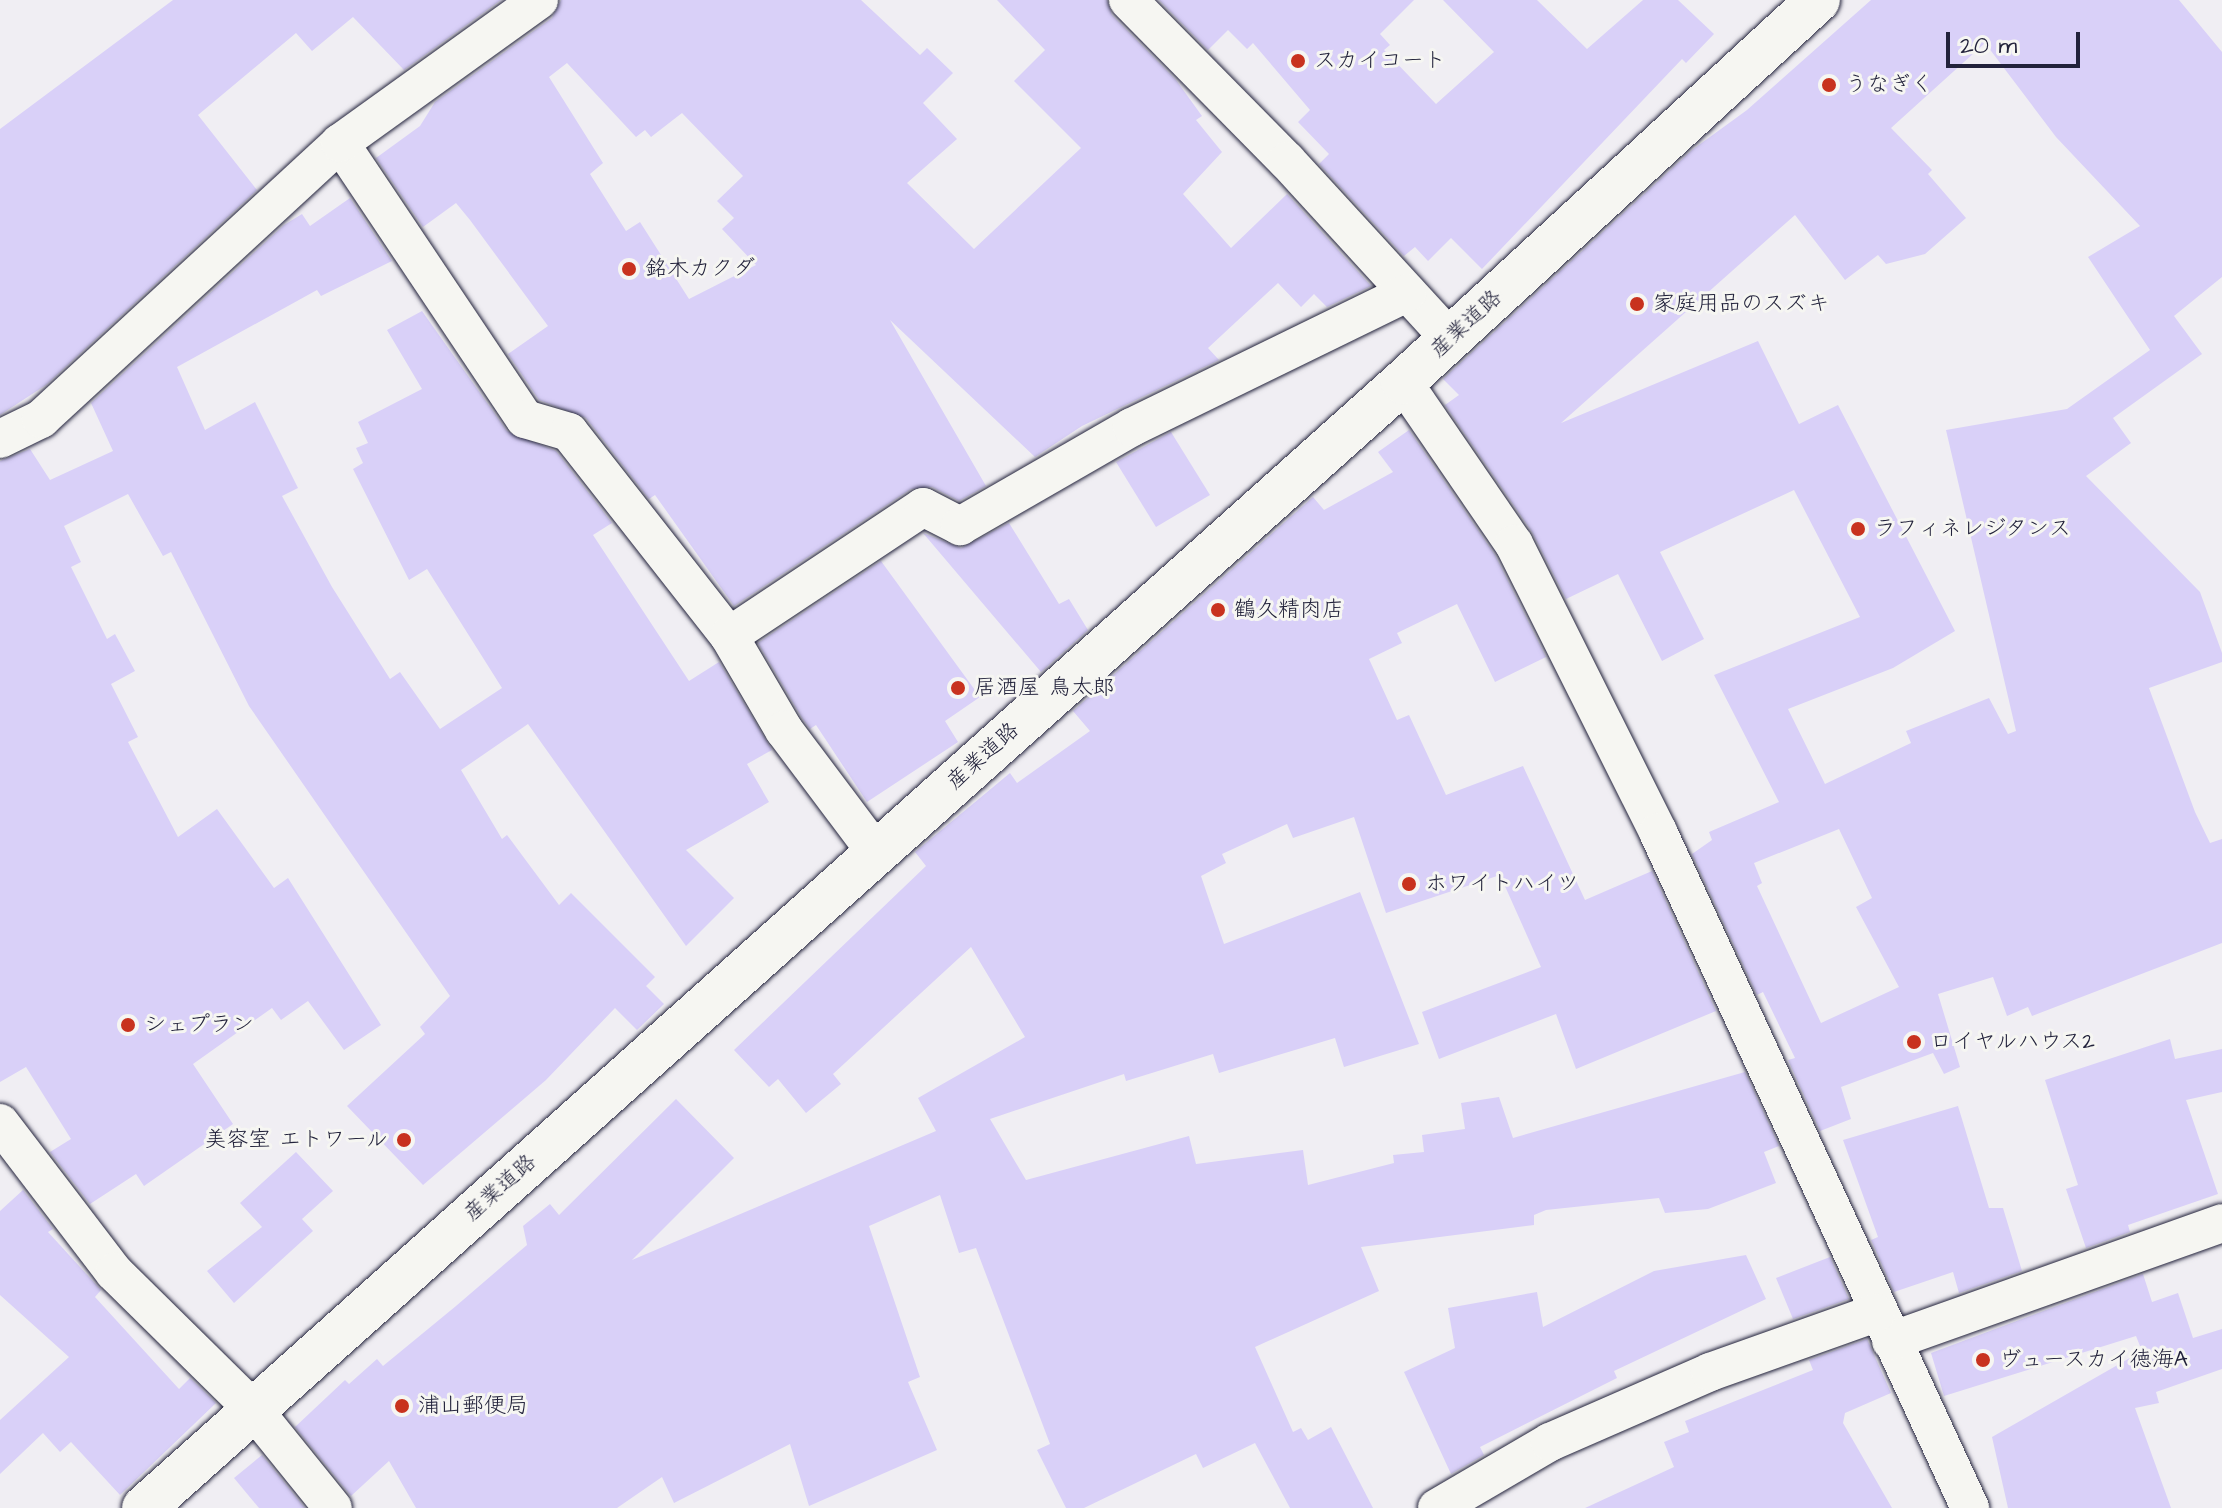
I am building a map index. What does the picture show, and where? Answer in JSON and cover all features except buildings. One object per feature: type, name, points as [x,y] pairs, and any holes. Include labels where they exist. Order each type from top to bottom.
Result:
[{"type":"street","points":[[0,439],[41,419],[340,143],[539,0]]},
{"type":"street","points":[[1128,0],[1450,339]]},
{"type":"street","name":"産業道路","points":[[144,1508],[875,851],[1403,382],[1818,0]]},
{"type":"street","points":[[340,143],[525,419],[569,432],[729,636],[784,730],[875,851]]},
{"type":"street","points":[[729,636],[923,507],[960,526],[1132,427],[1407,293]]},
{"type":"street","points":[[1403,382],[1514,544],[1658,832],[1970,1508]]},
{"type":"street","points":[[0,1123],[114,1272],[253,1409],[333,1508]]},
{"type":"street","points":[[1437,1508],[1550,1442],[1710,1372],[1884,1327],[2222,1223]]},
{"type":"place","name":"スカイコート","points":[[1298,61]]},
{"type":"place","name":"うなぎく","points":[[1829,85]]},
{"type":"place","name":"銘木カクダ","points":[[629,269]]},
{"type":"place","name":"家庭用品のスズキ","points":[[1637,304]]},
{"type":"place","name":"ラフィネレジタンス","points":[[1858,529]]},
{"type":"place","name":"鶴久精肉店","points":[[1218,610]]},
{"type":"place","name":"居酒屋 鳥太郎","points":[[958,688]]},
{"type":"place","name":"ホワイトハイツ","points":[[1409,884]]},
{"type":"place","name":"シェプラン","points":[[128,1025]]},
{"type":"place","name":"ロイヤルハウス2","points":[[1914,1042]]},
{"type":"place","name":"美容室 エトワール","points":[[404,1140]]},
{"type":"place","name":"ヴュースカイ徳海A","points":[[1983,1360]]},
{"type":"place","name":"浦山郵便局","points":[[402,1406]]}]
